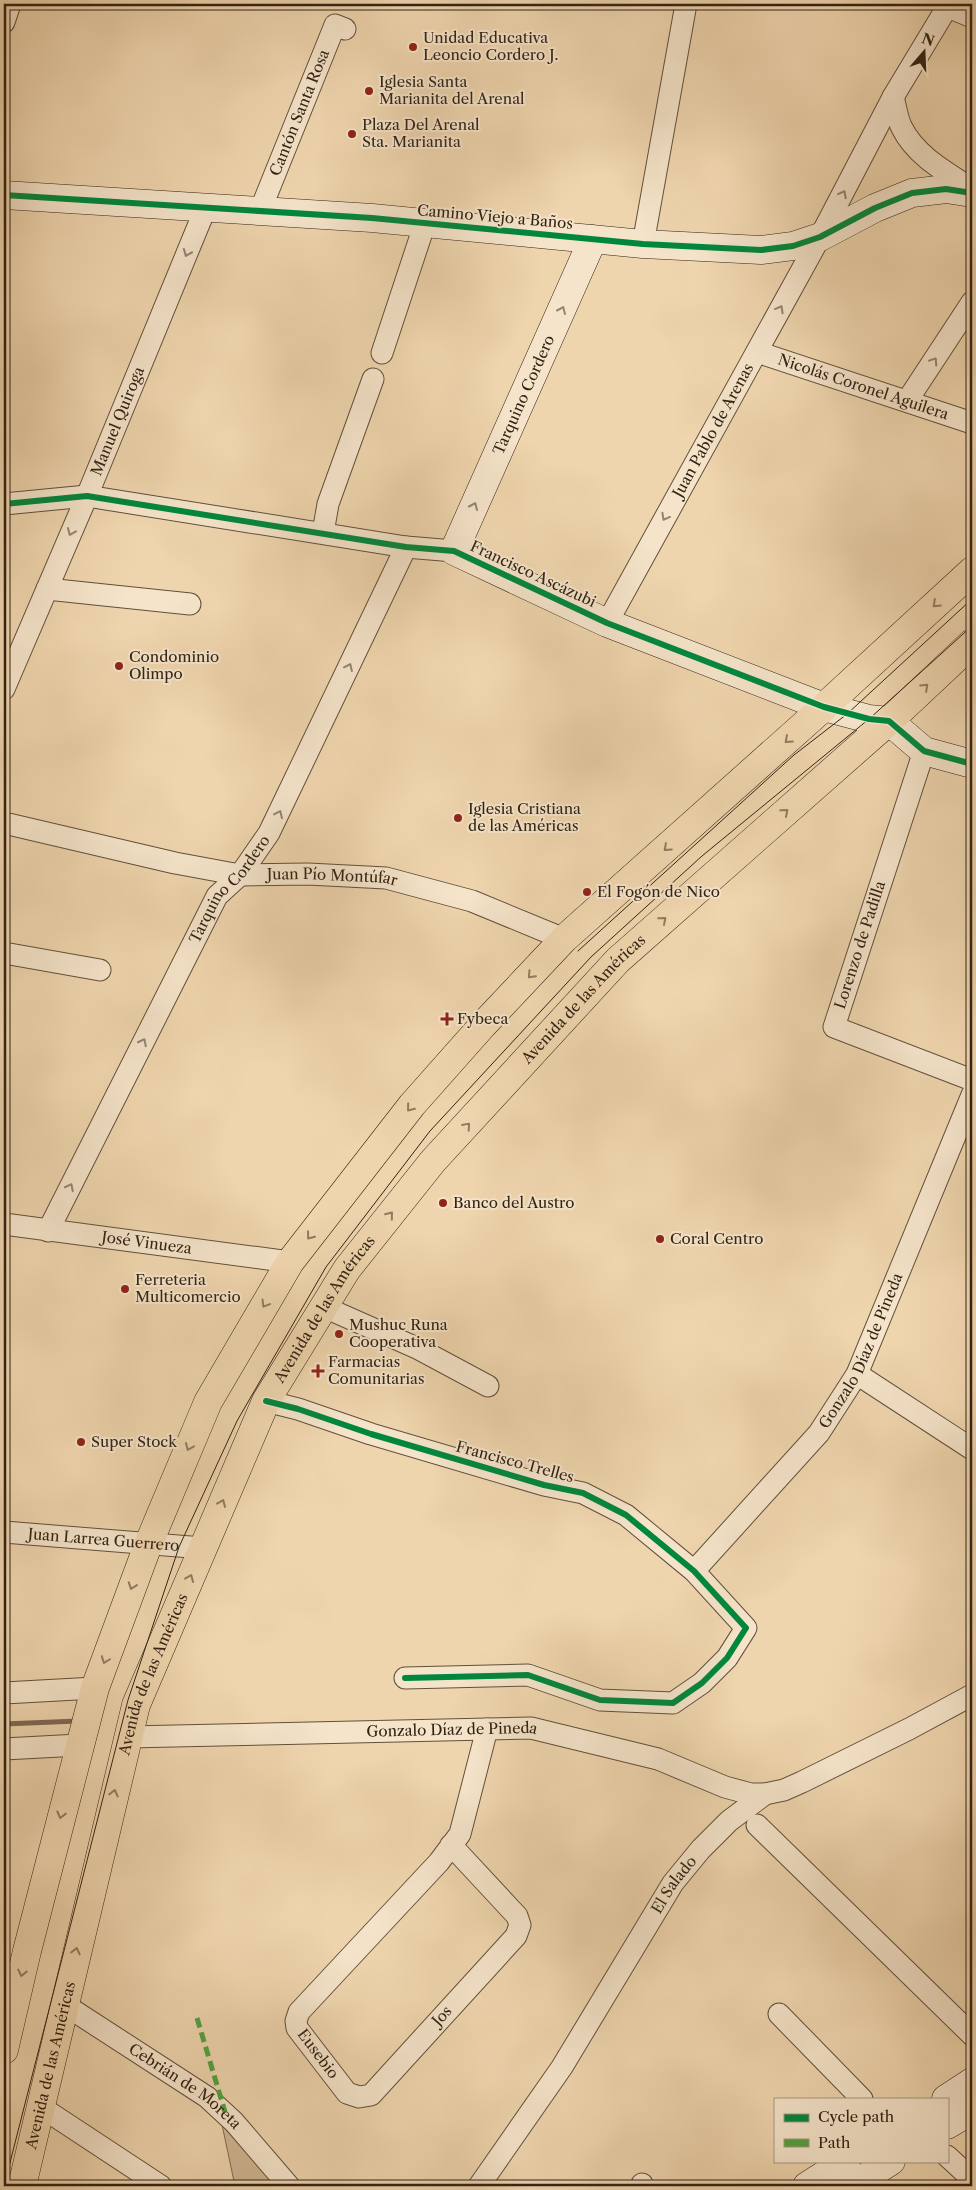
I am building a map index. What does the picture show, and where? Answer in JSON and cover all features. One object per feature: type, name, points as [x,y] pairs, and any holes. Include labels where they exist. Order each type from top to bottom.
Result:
[{"type":"main road","points":[[4,2050],[80,1739],[94,1691],[148,1545],[208,1402],[290,1262],[412,1106],[483,1025],[564,939],[824,707],[972,571]]},
{"type":"main road","name":"Avenida de las Américas","points":[[22,2186],[128,1733],[143,1687],[266,1402],[347,1269],[433,1161],[618,960],[889,721],[972,643]]},
{"type":"street","points":[[4,22],[10,4]]},
{"type":"street","points":[[642,244],[686,4]]},
{"type":"street","points":[[946,5],[972,17]]},
{"type":"street","name":"Juan Pablo de Arenas","points":[[607,623],[820,237],[893,97],[946,5]]},
{"type":"street","name":"Cantón Santa Rosa","points":[[260,211],[335,25],[345,29]]},
{"type":"street","points":[[893,97],[902,127],[919,151],[944,171],[972,189]]},
{"type":"street","name":"Camino Viejo a Baños","points":[[4,195],[425,223],[642,244],[760,250],[793,246],[820,237],[875,208],[912,193],[946,188],[972,193]]},
{"type":"street","name":"Manuel Quiroga","points":[[4,689],[87,496],[206,208]]},
{"type":"street","points":[[382,353],[425,223]]},
{"type":"street","name":"Tarquino Cordero","points":[[454,551],[594,239]]},
{"type":"street","points":[[907,401],[972,302]]},
{"type":"street","name":"Nicolás Coronel Aguilera","points":[[756,352],[972,423]]},
{"type":"street","points":[[323,533],[328,504],[373,379]]},
{"type":"street","name":"Francisco Ascázubi","points":[[4,504],[87,496],[406,547],[454,551],[607,623],[824,707],[862,717],[889,721]]},
{"type":"street","name":"Tarquino Cordero","points":[[48,1230],[217,896],[240,875],[269,833],[406,547]]},
{"type":"street","points":[[47,589],[190,604]]},
{"type":"street","points":[[889,721],[924,752],[972,764]]},
{"type":"street","name":"Lorenzo de Padilla","points":[[924,752],[834,1026],[972,1080]]},
{"type":"street","name":"Juan Pío Montúfar","points":[[4,824],[175,863],[240,875],[308,874],[386,878],[472,901],[564,939]]},
{"type":"street","points":[[4,953],[100,970]]},
{"type":"street","name":"Gonzalo Díaz de Pineda","points":[[694,1571],[819,1433],[856,1374],[970,1106]]},
{"type":"street","name":"José Vinueza","points":[[4,1224],[290,1262]]},
{"type":"street","points":[[324,1307],[419,1349],[488,1386]]},
{"type":"street","points":[[856,1374],[972,1449]]},
{"type":"street","name":"Francisco Trelles","points":[[266,1402],[298,1409],[371,1434],[534,1482],[583,1493],[626,1515],[694,1571],[746,1628],[727,1658],[708,1677],[673,1703],[600,1700],[528,1675],[405,1678]]},
{"type":"street","name":"Juan Larrea Guerrero","points":[[4,1532],[203,1548]]},
{"type":"street","points":[[4,1693],[94,1691]]},
{"type":"street","name":"El Salado","points":[[479,2186],[569,2055],[673,1884],[715,1834],[765,1794],[784,1790],[802,1782],[909,1729],[972,1695]]},
{"type":"street","name":"Gonzalo Díaz de Pineda","points":[[128,1733],[532,1728],[658,1759],[731,1789],[751,1794],[765,1794]]},
{"type":"street","points":[[451,1845],[460,1834],[487,1729]]},
{"type":"street","points":[[4,1749],[80,1739]]},
{"type":"street","points":[[757,1825],[972,2035]]},
{"type":"street","name":"Jos","points":[[348,2093],[359,2096],[371,2095],[516,1936],[520,1925],[517,1916],[451,1845]]},
{"type":"street","name":"Eusebio","points":[[348,2093],[297,2028],[296,2020],[299,2012],[439,1862],[451,1845]]},
{"type":"street","name":"Cebrián de Moreta","points":[[65,2005],[212,2101],[234,2122],[289,2186]]},
{"type":"street","points":[[779,2014],[861,2098]]},
{"type":"street","points":[[948,2098],[972,2082]]},
{"type":"street","points":[[41,2107],[161,2186]]},
{"type":"street","points":[[948,2125],[972,2110]]},
{"type":"street","points":[[948,2157],[972,2179]]},
{"type":"street","points":[[807,2186],[844,2162]]},
{"type":"street","points":[[853,2186],[889,2162]]},
{"type":"shaded area","points":[[221,2120],[276,2186],[235,2186]]},
{"type":"waterway","points":[[4,1724],[78,1721]]},
{"type":"tram line","points":[[578,951],[794,755],[847,714],[972,599]]},
{"type":"tram line","points":[[4,2186],[128,1700],[179,1547],[237,1421],[326,1267],[430,1131],[591,957],[702,856],[869,719],[972,626]]},
{"type":"marked path","points":[[197,2018],[225,2112]]},
{"type":"cycle path","points":[[4,195],[372,218],[643,244],[761,250],[793,246],[820,237],[875,208],[912,193],[946,189],[972,193]]},
{"type":"cycle path","points":[[4,504],[87,496],[406,547],[454,551],[607,623],[824,707],[869,719],[889,721],[924,751],[972,764]]},
{"type":"cycle path","points":[[266,1401],[298,1409],[371,1434],[544,1485],[583,1493],[626,1515],[694,1571],[746,1628],[727,1658],[702,1683],[673,1703],[600,1700],[528,1675],[405,1678]]},
{"type":"place","name":"Unidad Educativa Leoncio Cordero J.","points":[[413,47]]},
{"type":"place","name":"Iglesia Santa Marianita del Arenal","points":[[369,91]]},
{"type":"place","name":"Plaza Del Arenal Sta. Marianita","points":[[352,134]]},
{"type":"place","name":"Condominio Olimpo","points":[[119,666]]},
{"type":"place","name":"Iglesia Cristiana de las Américas","points":[[458,818]]},
{"type":"place","name":"El Fogón de Nico","points":[[587,892]]},
{"type":"place","name":"Fybeca","points":[[447,1019]]},
{"type":"place","name":"Banco del Austro","points":[[443,1203]]},
{"type":"place","name":"Coral Centro","points":[[660,1239]]},
{"type":"place","name":"Ferreteria Multicomercio","points":[[125,1289]]},
{"type":"place","name":"Mushuc Runa Cooperativa","points":[[339,1334]]},
{"type":"place","name":"Farmacias Comunitarias","points":[[318,1371]]},
{"type":"place","name":"Super Stock","points":[[81,1442]]}]
